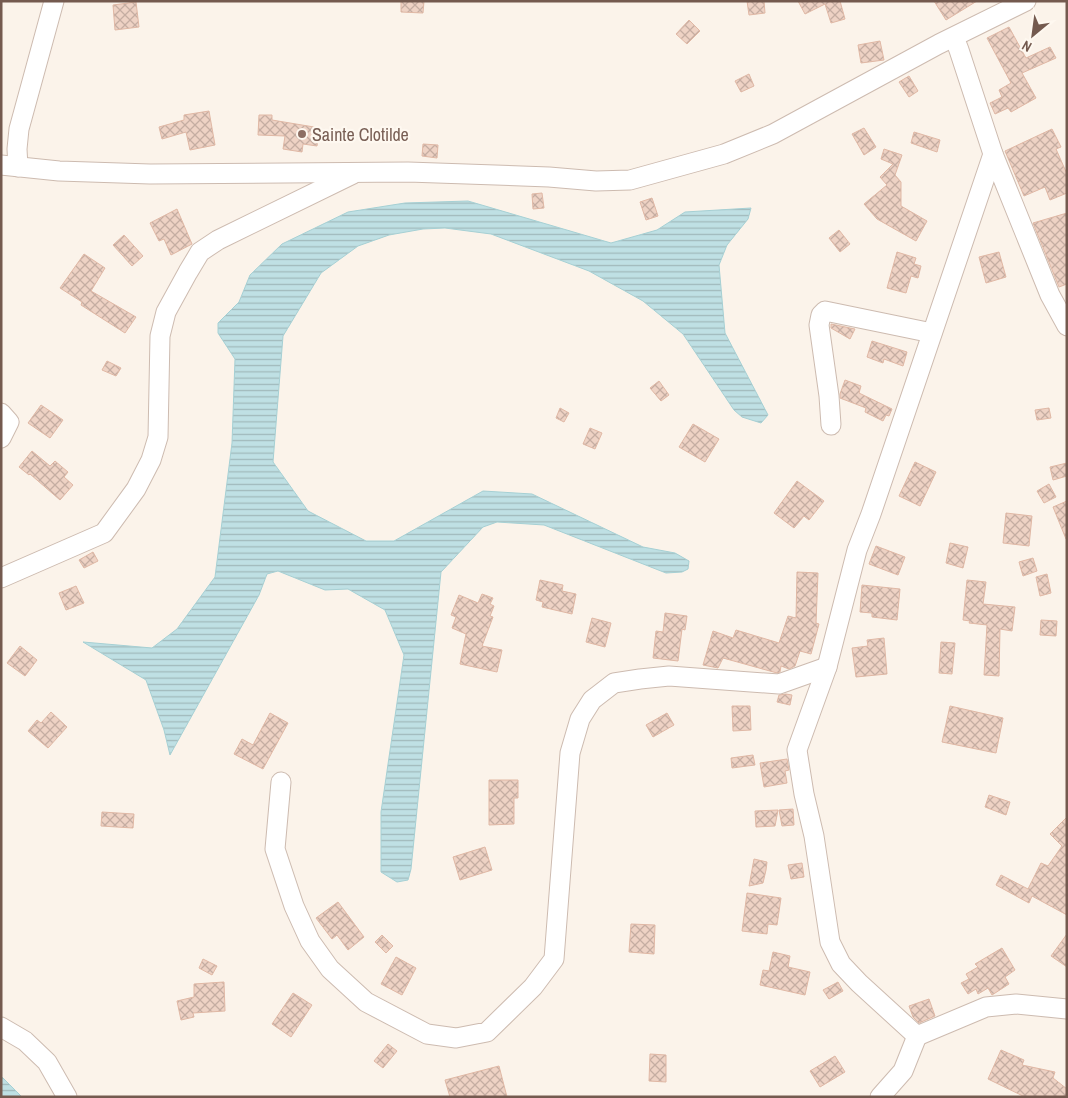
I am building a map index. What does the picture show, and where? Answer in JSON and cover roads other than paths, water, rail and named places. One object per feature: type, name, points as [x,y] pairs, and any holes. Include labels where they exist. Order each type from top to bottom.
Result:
[{"type":"street","points":[[54,1],[19,129],[17,149],[10,166],[150,174],[408,172],[596,181],[630,180],[724,154],[773,134],[954,37],[1026,1]]},
{"type":"street","points":[[954,37],[960,50],[993,154],[1050,295],[1067,326]]},
{"type":"street","points":[[917,1036],[841,964],[830,942],[814,836],[804,794],[797,750],[827,667],[857,550],[993,154]]},
{"type":"street","points":[[1,578],[104,533],[136,489],[151,460],[158,437],[160,336],[162,323],[166,312],[200,252],[218,240],[356,172]]},
{"type":"street","points":[[831,425],[830,396],[819,325],[821,315],[826,311],[932,333]]},
{"type":"street","points":[[1,413],[9,422],[1,438]]},
{"type":"street","points":[[281,782],[275,849],[294,906],[310,941],[330,969],[366,1002],[427,1034],[456,1038],[487,1032],[532,986],[554,960],[570,753],[580,720],[592,700],[614,683],[640,679],[669,676],[779,684],[827,667]]},
{"type":"street","points":[[880,1097],[903,1071],[917,1036],[986,1007],[1016,1004],[1067,1009]]},
{"type":"street","points":[[1,1028],[25,1040],[46,1062],[67,1097]]},
{"type":"water","points":[[468,201],[611,243],[657,230],[685,212],[751,208],[748,219],[727,245],[719,265],[725,333],[768,415],[761,423],[742,417],[734,410],[683,334],[643,301],[589,271],[491,234],[445,228],[423,229],[389,235],[358,246],[321,273],[283,336],[273,462],[308,511],[366,541],[394,541],[483,491],[532,494],[643,547],[675,553],[689,561],[688,569],[682,572],[666,573],[544,525],[497,522],[483,527],[441,572],[411,869],[408,880],[397,882],[381,872],[381,812],[404,655],[385,610],[348,589],[325,590],[278,571],[267,574],[259,595],[170,755],[164,730],[146,680],[83,642],[152,648],[177,629],[215,577],[232,443],[235,359],[218,333],[218,323],[239,302],[250,275],[282,244],[348,212],[405,203]]},
{"type":"water","points":[[1,1076],[22,1097],[1,1097]]},
{"type":"place","name":"Sainte Clotilde","points":[[302,134]]}]
